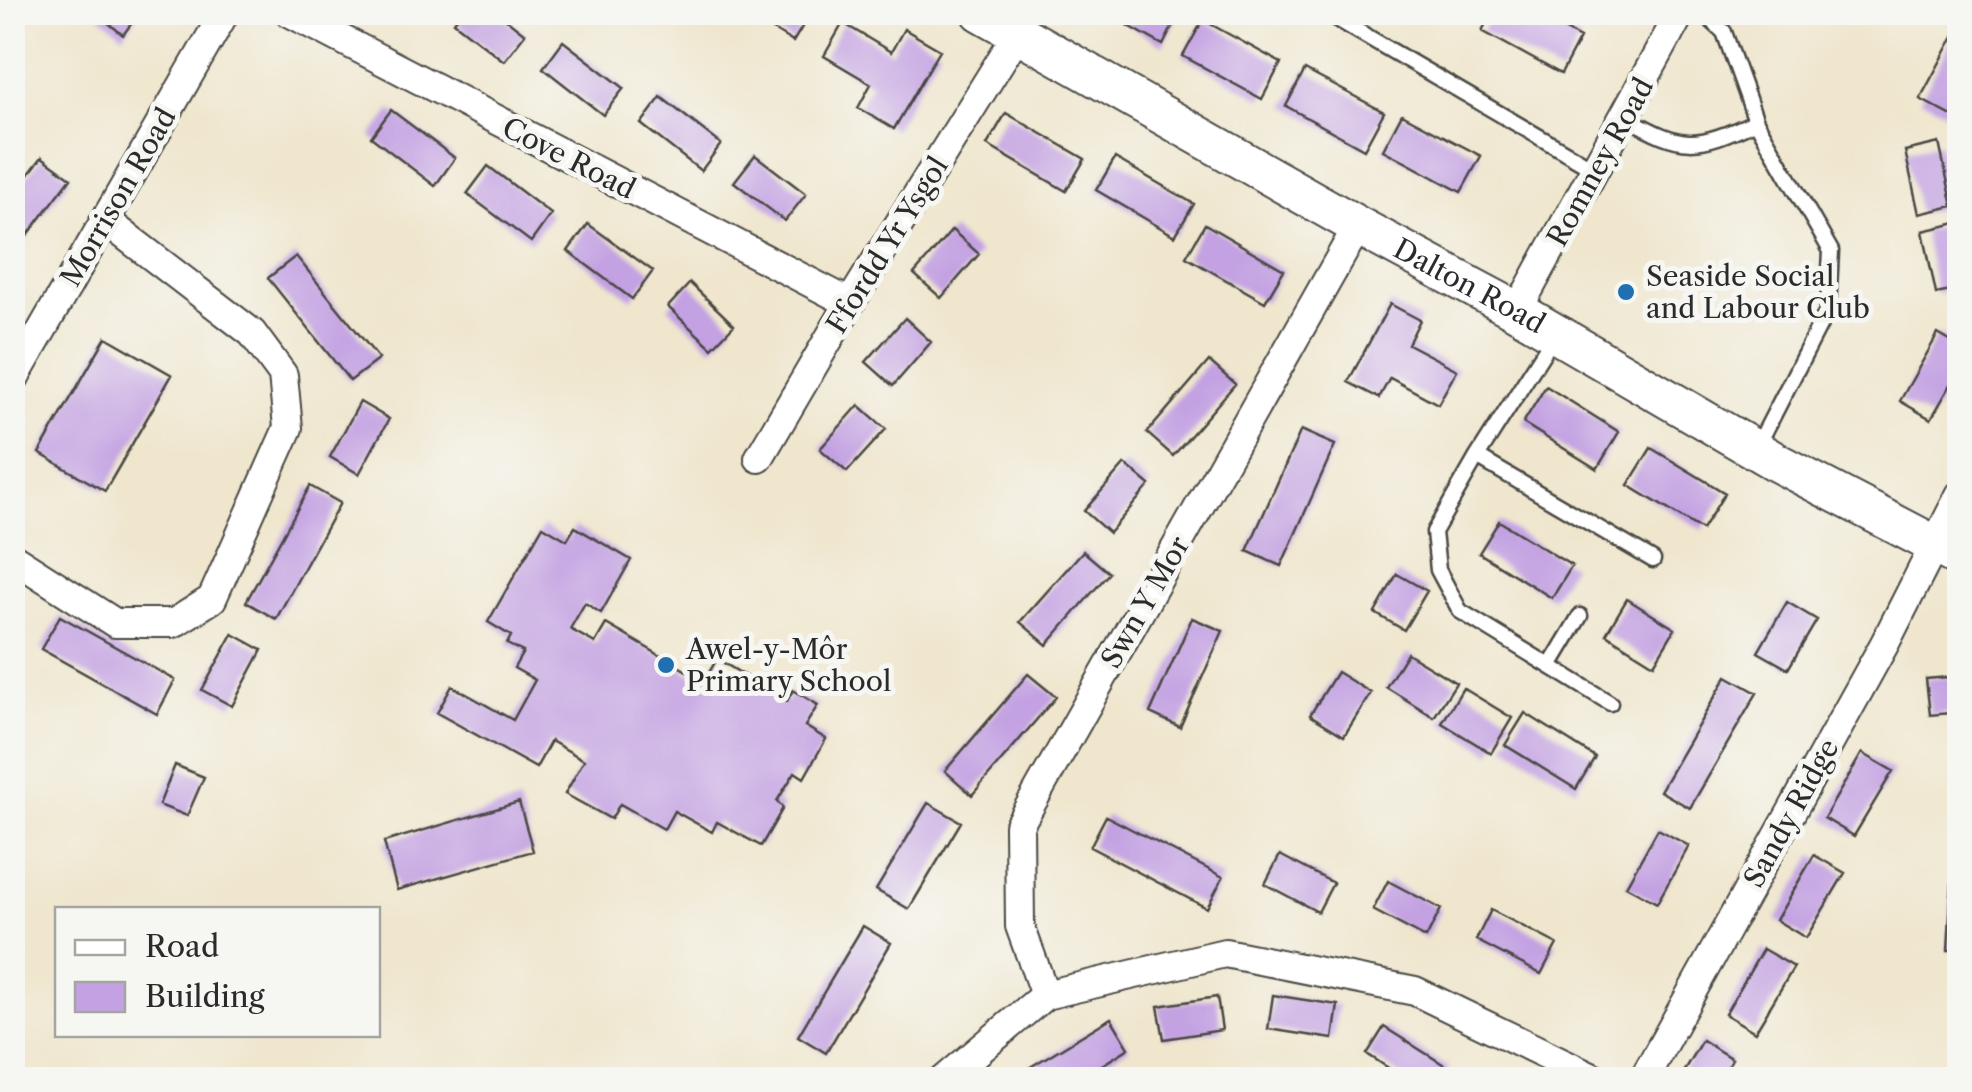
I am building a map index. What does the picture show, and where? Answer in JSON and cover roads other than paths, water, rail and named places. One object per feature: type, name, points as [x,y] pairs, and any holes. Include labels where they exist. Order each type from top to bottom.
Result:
[{"type":"street","name":"Morrison Road","points":[[14,374],[224,12]]},
{"type":"street","name":"Cove Road","points":[[289,12],[850,302]]},
{"type":"street","name":"Dalton Road","points":[[981,12],[1516,311],[1755,450],[1947,552]]},
{"type":"street","name":"Romney Road","points":[[1516,311],[1681,12]]},
{"type":"street","name":"Ffordd Yr Ysgol","points":[[759,458],[850,302],[1018,33]]},
{"type":"street","points":[[12,557],[115,623],[174,622],[212,599],[288,428],[283,375],[252,334],[105,220]]},
{"type":"street","name":"Swn Y Mor","points":[[1045,995],[1020,926],[1019,825],[1358,226]]},
{"type":"street","name":"Sandy Ridge","points":[[1644,1080],[1947,552],[1960,495]]},
{"type":"street","points":[[944,1080],[1045,995],[1225,954],[1415,991],[1599,1080]]},
{"type":"lane","points":[[1325,12],[1596,170]]},
{"type":"lane","points":[[1702,12],[1724,32],[1756,121],[1831,251],[1828,309],[1755,450]]},
{"type":"lane","points":[[1626,116],[1666,140],[1696,142],[1727,135],[1756,121]]},
{"type":"lane","points":[[1554,335],[1434,532],[1438,570],[1460,611],[1610,703]]},
{"type":"lane","points":[[1477,457],[1653,560]]},
{"type":"lane","points":[[1550,666],[1580,616]]},
{"type":"place","name":"Seaside Social and Labour Club","points":[[1626,292]]},
{"type":"place","name":"Awel-y-Môr Primary School","points":[[666,665]]}]
